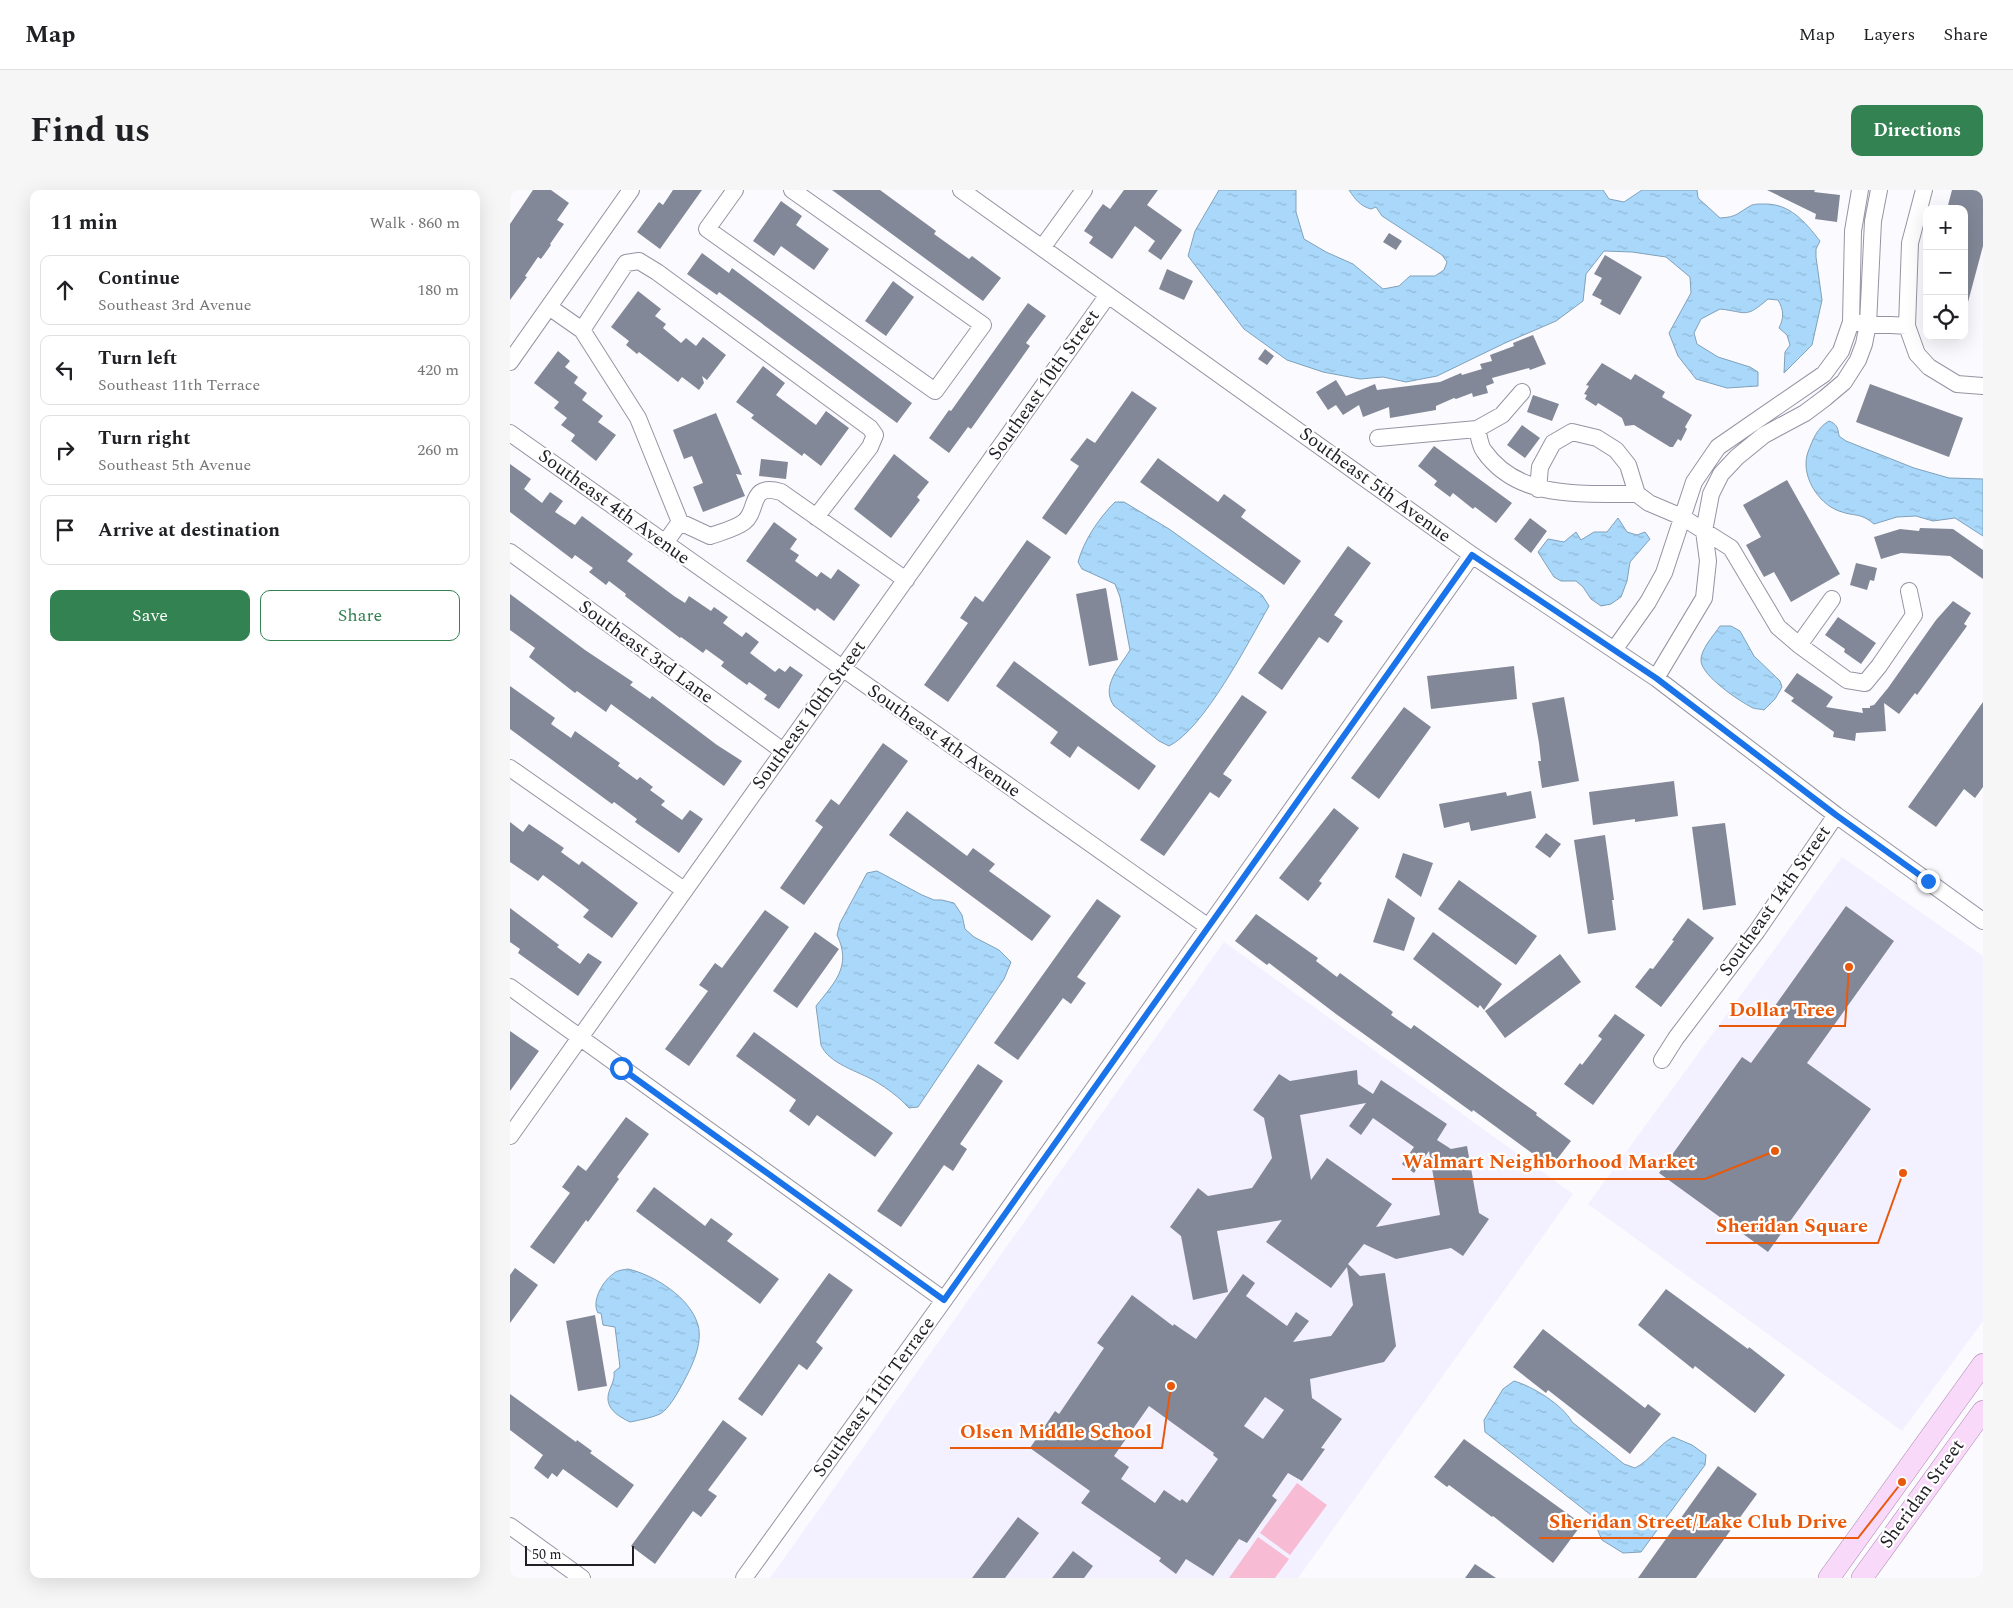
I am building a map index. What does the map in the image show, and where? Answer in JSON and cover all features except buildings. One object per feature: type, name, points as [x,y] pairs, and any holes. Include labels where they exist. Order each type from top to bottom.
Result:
[{"type":"main road","name":"Sheridan Street","points":[[1829,1578],[1983,1364]]},
{"type":"main road","points":[[1946,1461],[1944,1450],[1948,1435],[1983,1388]]},
{"type":"main road","name":"Sheridan Street","points":[[1862,1578],[1983,1411]]},
{"type":"main road","points":[[1848,1578],[1930,1459],[1930,1438]]},
{"type":"street","points":[[510,362],[631,190]]},
{"type":"street","points":[[731,192],[707,229],[935,391],[983,325],[792,190]]},
{"type":"street","name":"Southeast 5th Avenue","points":[[961,190],[1472,555],[1656,678],[1836,815],[1983,921]]},
{"type":"street","points":[[1042,248],[1084,190]]},
{"type":"street","points":[[1614,650],[1648,602],[1664,573],[1675,545],[1694,482],[1718,447],[1824,374],[1841,351],[1851,322],[1853,231],[1860,190]]},
{"type":"street","points":[[1656,678],[1704,598],[1708,561],[1704,531],[1711,494],[1721,474],[1737,457],[1764,435],[1805,413],[1844,382],[1858,360],[1868,324],[1873,221],[1879,190]]},
{"type":"street","points":[[1924,190],[1910,243],[1907,326],[1917,354],[1929,367],[1957,384],[1983,386]]},
{"type":"street","points":[[582,330],[626,264],[639,261],[658,272],[864,423],[875,434],[870,447],[816,517]]},
{"type":"street","name":"Southeast 10th Street","points":[[510,1136],[1108,294]]},
{"type":"street","points":[[549,307],[582,330],[638,418],[680,522],[710,536],[743,523],[748,518],[753,503],[761,492],[772,489],[782,492],[906,580]]},
{"type":"street","points":[[1851,322],[1907,326]]},
{"type":"street","points":[[1378,438],[1477,429],[1502,415],[1522,392]]},
{"type":"street","points":[[1477,429],[1483,450],[1509,476],[1538,489],[1571,493],[1637,494]]},
{"type":"street","points":[[1538,489],[1540,467],[1553,443],[1572,432],[1597,438],[1616,450],[1628,465],[1637,494],[1649,504],[1682,517],[1731,548],[1778,627],[1847,680],[1865,683],[1879,666],[1914,615],[1910,591]]},
{"type":"street","name":"Southeast 4th Avenue","points":[[510,433],[842,670],[1207,926]]},
{"type":"street","points":[[665,543],[680,522]]},
{"type":"street","name":"Southeast 3rd Lane","points":[[510,552],[783,751]]},
{"type":"street","name":"Southeast 11th Terrace","points":[[744,1578],[944,1300],[1207,926],[1472,555]]},
{"type":"street","points":[[1799,645],[1832,599]]},
{"type":"street","points":[[510,768],[684,890]]},
{"type":"street","name":"Southeast 14th Street","points":[[1662,1060],[1676,1038],[1757,931],[1836,815]]},
{"type":"street","points":[[510,987],[944,1300]]},
{"type":"street","points":[[510,1526],[582,1578]]},
{"type":"shaded area","points":[[1842,857],[1983,956],[1983,1321],[1902,1431],[1588,1204]]},
{"type":"shaded area","points":[[1224,942],[1573,1194],[1298,1578],[770,1578]]},
{"type":"shaded area","points":[[1297,1483],[1327,1505],[1290,1555],[1260,1533]]},
{"type":"shaded area","points":[[1258,1537],[1289,1559],[1275,1578],[1229,1578]]},
{"type":"water","points":[[1219,190],[1296,190],[1296,212],[1304,239],[1326,252],[1353,264],[1383,289],[1399,286],[1410,276],[1435,276],[1444,270],[1447,262],[1442,255],[1382,216],[1376,207],[1371,209],[1361,204],[1349,190],[1603,190],[1609,199],[1624,202],[1642,190],[1697,190],[1698,198],[1720,218],[1734,216],[1756,204],[1781,207],[1796,215],[1820,241],[1816,249],[1816,257],[1822,300],[1812,345],[1784,373],[1785,352],[1790,345],[1787,335],[1779,328],[1783,314],[1778,300],[1768,299],[1746,313],[1720,309],[1701,319],[1694,333],[1697,344],[1718,357],[1750,367],[1758,372],[1758,386],[1727,388],[1696,379],[1678,356],[1669,333],[1691,293],[1690,277],[1666,257],[1632,252],[1604,251],[1586,274],[1583,301],[1556,321],[1437,376],[1406,382],[1383,377],[1360,379],[1323,372],[1287,360],[1244,329],[1188,256],[1195,231]]},
{"type":"water","points":[[1829,421],[1838,429],[1839,436],[1846,441],[1914,468],[1949,478],[1983,479],[1983,536],[1955,518],[1933,521],[1916,516],[1897,517],[1874,524],[1861,516],[1839,511],[1824,502],[1817,495],[1808,478],[1806,461],[1816,434]]},
{"type":"water","points":[[1115,502],[1124,502],[1169,529],[1262,595],[1269,606],[1225,683],[1211,703],[1183,737],[1169,746],[1159,741],[1114,706],[1110,699],[1110,684],[1130,650],[1120,597],[1115,584],[1082,569],[1078,562],[1093,530]]},
{"type":"water","points":[[1618,518],[1627,532],[1637,535],[1645,532],[1650,539],[1630,562],[1627,581],[1621,597],[1611,604],[1601,606],[1591,599],[1583,587],[1576,581],[1561,581],[1554,577],[1538,552],[1548,539],[1564,542],[1576,532],[1581,540],[1594,532],[1607,532]]},
{"type":"water","points":[[1720,626],[1731,626],[1740,631],[1754,656],[1780,681],[1782,687],[1775,699],[1764,710],[1753,708],[1739,700],[1714,681],[1703,667],[1701,657],[1703,652]]},
{"type":"water","points":[[877,871],[934,900],[954,903],[962,915],[965,929],[974,937],[999,950],[1011,962],[1004,979],[918,1107],[909,1108],[880,1084],[837,1062],[825,1052],[821,1045],[816,1006],[835,981],[842,965],[843,956],[837,935],[840,923],[867,873]]},
{"type":"water","points":[[628,1269],[649,1276],[670,1289],[687,1305],[694,1315],[699,1332],[698,1347],[693,1362],[670,1404],[660,1414],[630,1422],[613,1411],[608,1403],[614,1372],[620,1367],[615,1327],[603,1325],[601,1313],[598,1313],[596,1308],[599,1292],[609,1277],[620,1270]]},
{"type":"water","points":[[1514,1381],[1538,1392],[1562,1409],[1572,1422],[1624,1464],[1635,1468],[1641,1465],[1673,1437],[1692,1445],[1706,1455],[1705,1465],[1641,1552],[1623,1553],[1602,1540],[1591,1515],[1485,1432],[1484,1420],[1503,1389]]},
{"type":"place","name":"Dollar Tree","points":[[1849,967]]},
{"type":"place","name":"Walmart Neighborhood Market","points":[[1775,1151]]},
{"type":"place","name":"Sheridan Square","points":[[1903,1173]]},
{"type":"place","name":"Olsen Middle School","points":[[1171,1386]]},
{"type":"place","name":"Sheridan Street/Lake Club Drive","points":[[1902,1482]]},
{"type":"route","points":[[621,1068],[944,1300],[1207,926],[1472,555],[1656,678],[1836,815],[1928,881]]}]
